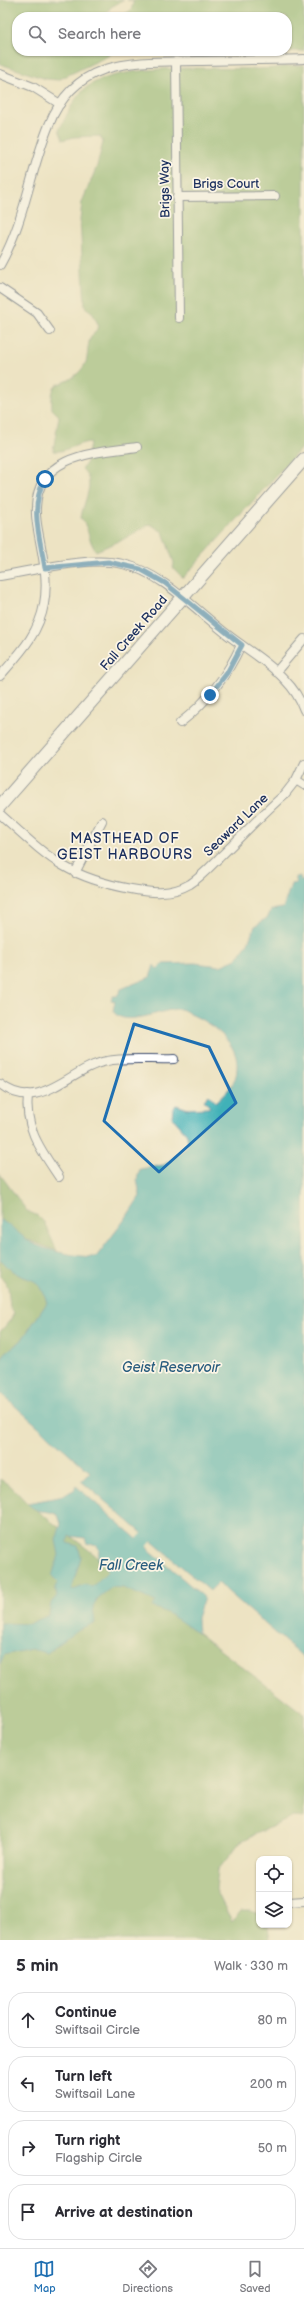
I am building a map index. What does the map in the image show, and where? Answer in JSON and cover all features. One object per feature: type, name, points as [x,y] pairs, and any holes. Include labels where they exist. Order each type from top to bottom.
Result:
[{"type":"main road","name":"Fall Creek Road","points":[[0,806],[304,459]]},
{"type":"street","points":[[0,265],[19,224],[48,126],[60,104],[76,87],[100,70],[140,61],[304,59]]},
{"type":"street","name":"Brigs Way","points":[[176,61],[179,318]]},
{"type":"street","points":[[0,74],[33,87],[60,104]]},
{"type":"street","name":"Brigs Court","points":[[177,197],[275,196]]},
{"type":"street","points":[[0,288],[37,313],[50,331]]},
{"type":"street","points":[[0,676],[27,644],[38,625],[45,596],[45,568],[36,508],[39,491],[45,479],[54,468],[69,459],[137,447]]},
{"type":"street","points":[[0,576],[45,568],[93,562],[124,564],[140,569],[159,579],[276,672],[291,687],[304,710]]},
{"type":"street","points":[[276,672],[304,639]]},
{"type":"street","points":[[180,723],[210,695],[227,673],[242,645]]},
{"type":"street","name":"Seaward Lane","points":[[0,814],[48,856],[74,873],[94,882],[151,893],[178,889],[202,874],[285,794],[296,780],[304,763]]},
{"type":"street","points":[[296,780],[304,785]]},
{"type":"street","points":[[74,873],[102,821]]},
{"type":"street","points":[[0,1084],[14,1092],[28,1094],[51,1090],[92,1065],[108,1060],[174,1059]]},
{"type":"street","points":[[28,1094],[27,1112],[32,1132],[59,1177]]},
{"type":"street","points":[[292,1902],[304,1900]]},
{"type":"highlighted area","points":[[134,1024],[209,1047],[236,1103],[159,1172],[104,1121]]},
{"type":"green space","points":[[0,0],[124,0],[111,7],[108,12],[12,12],[12,56],[108,56],[58,80],[46,79],[0,64]]},
{"type":"green space","points":[[127,0],[304,0],[304,51],[292,51],[292,12],[128,12],[131,10],[134,1]]},
{"type":"green space","points":[[304,65],[304,445],[183,578],[173,568],[174,563],[163,532],[150,524],[122,540],[96,551],[91,543],[86,526],[81,518],[89,486],[86,474],[82,469],[87,462],[90,442],[62,451],[53,451],[59,416],[52,409],[52,398],[55,387],[72,378],[82,369],[86,362],[90,340],[99,326],[92,312],[85,307],[80,220],[82,202],[97,166],[103,142],[100,136],[74,137],[63,140],[59,130],[71,107],[82,91],[102,79],[145,70],[194,68],[258,69]]},
{"type":"green space","points":[[0,1174],[27,1211],[38,1216],[44,1222],[57,1251],[26,1239],[0,1220]]},
{"type":"green space","points":[[0,1259],[11,1270],[37,1283],[44,1293],[47,1303],[21,1341],[5,1353],[0,1362],[0,1332],[14,1313],[10,1308],[8,1287],[0,1276]]},
{"type":"green space","points":[[0,1479],[12,1487],[27,1503],[304,1714],[304,1818],[293,1817],[241,1841],[218,1870],[216,1890],[232,1922],[241,1911],[251,1911],[256,1914],[256,1928],[268,1928],[270,1940],[0,1940]]},
{"type":"water","name":"Geist Reservoir","points":[[300,876],[301,881],[304,880],[304,1658],[218,1583],[210,1591],[81,1481],[90,1472],[0,1393],[0,1362],[5,1353],[21,1341],[47,1303],[41,1287],[37,1283],[11,1270],[0,1259],[0,1220],[32,1243],[49,1250],[80,1256],[96,1257],[125,1219],[140,1196],[137,1179],[140,1169],[164,1165],[185,1149],[188,1144],[187,1134],[172,1117],[173,1108],[176,1105],[188,1109],[210,1107],[204,1100],[209,1095],[216,1102],[233,1083],[237,1073],[236,1059],[233,1050],[229,1042],[215,1028],[179,1009],[144,1017],[126,1018],[118,1016],[113,1011],[115,1001],[111,1000],[113,996],[117,996],[121,989],[150,977],[154,965],[157,969],[162,964],[195,963],[220,966],[236,959],[247,945],[255,926],[268,917],[271,910],[283,908],[291,884],[296,883],[296,877]]},
{"type":"water","name":"Fall Creek","points":[[76,1486],[204,1597],[197,1618],[198,1633],[170,1615],[152,1607],[156,1602],[124,1588],[112,1587],[98,1598],[93,1606],[95,1623],[79,1629],[47,1653],[31,1649],[4,1655],[0,1664],[0,1623],[29,1624],[49,1615],[51,1603],[57,1596],[55,1587],[58,1582],[52,1576],[59,1555],[56,1540],[61,1524],[58,1515],[50,1512],[39,1511],[27,1503],[59,1497],[74,1490]],"holes":[[[69,1536],[85,1538],[87,1543],[96,1546],[99,1550],[98,1560],[105,1565],[108,1571],[92,1587],[86,1584],[71,1590],[81,1557],[78,1546],[67,1543]]]},
{"type":"waterway","name":"Fall Creek","points":[[131,1555],[158,1525]]},
{"type":"district","name":"MASTHEAD OF GEIST HARBOURS","points":[[125,846]]},
{"type":"route","points":[[45,479],[36,501],[36,518],[45,568],[93,562],[108,562],[124,564],[140,569],[165,583],[196,610],[242,645],[227,673],[210,695]]}]
